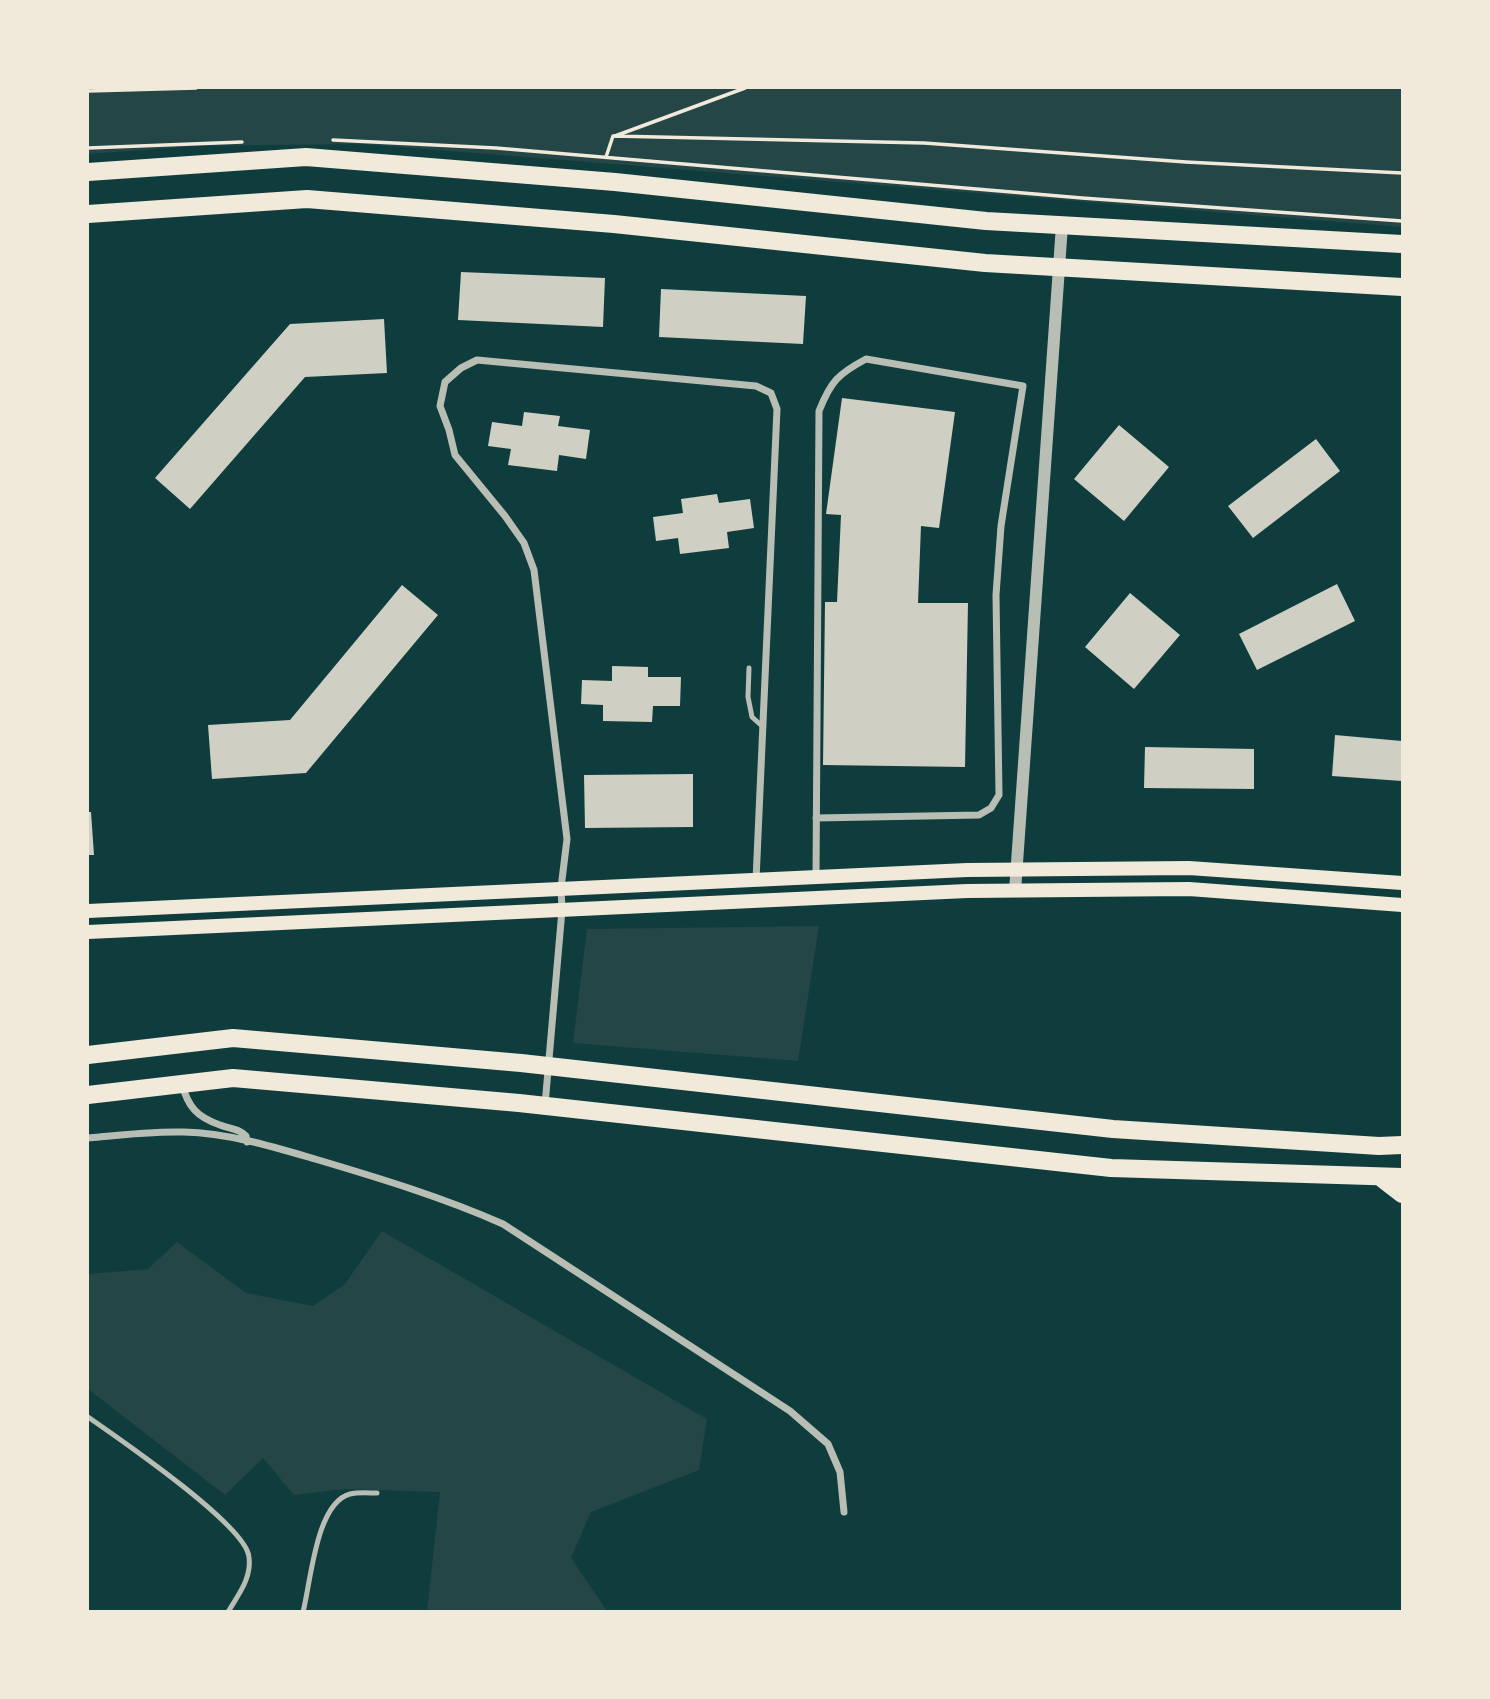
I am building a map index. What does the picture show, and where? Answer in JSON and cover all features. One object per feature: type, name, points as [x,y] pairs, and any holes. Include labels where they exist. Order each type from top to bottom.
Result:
[{"type":"main road","points":[[88,172],[306,157],[615,182],[986,221],[1402,244]]},
{"type":"main road","points":[[88,214],[307,199],[614,224],[985,263],[1402,287]]},
{"type":"main road","points":[[88,911],[561,888],[1016,870],[1189,868],[1402,883]]},
{"type":"main road","points":[[88,932],[1015,891],[1189,889],[1402,905]]},
{"type":"main road","points":[[88,1055],[233,1038],[549,1066],[1113,1129],[1379,1146],[1402,1143]]},
{"type":"main road","points":[[88,1095],[233,1078],[545,1105],[1111,1168],[1402,1177]]},
{"type":"main road","points":[[1380,1177],[1402,1194]]},
{"type":"street","points":[[1015,891],[1062,225]]},
{"type":"street","points":[[816,818],[979,815],[991,808],[999,795],[996,595],[1001,526],[1023,386],[866,359],[844,370],[829,385],[819,411],[816,818],[816,877]]},
{"type":"street","points":[[545,1105],[567,839],[534,570],[524,543],[455,455],[440,406],[445,382],[461,368],[477,360],[756,386],[771,393],[777,409],[756,880]]},
{"type":"street","points":[[182,1083],[186,1101],[198,1115],[239,1130],[246,1136],[247,1142]]},
{"type":"street","points":[[88,1138],[185,1132],[277,1148],[398,1183],[503,1224],[790,1411],[828,1444],[840,1472],[844,1512]]},
{"type":"lane","points":[[748,668],[748,697],[752,717],[762,726]]},
{"type":"lane","points":[[88,1417],[208,1506],[236,1534],[250,1555],[247,1578],[228,1612]]},
{"type":"lane","points":[[303,1612],[324,1521],[333,1503],[349,1494],[377,1493]]},
{"type":"path","points":[[88,91],[196,88]]},
{"type":"path","points":[[612,136],[745,88]]},
{"type":"path","points":[[606,157],[612,136]]},
{"type":"path","points":[[612,136],[924,143],[1186,162],[1402,173]]},
{"type":"path","points":[[333,140],[496,148],[1082,198],[1402,221]]},
{"type":"path","points":[[88,148],[251,142]]},
{"type":"shaded area","points":[[88,88],[1402,88],[1402,227],[362,144],[196,146],[88,154]]},
{"type":"shaded area","points":[[819,926],[798,1061],[573,1043],[587,929]]},
{"type":"shaded area","points":[[382,1231],[707,1419],[699,1470],[591,1512],[571,1558],[607,1611],[427,1611],[440,1492],[344,1489],[294,1495],[263,1458],[225,1495],[88,1389],[88,1274],[148,1269],[177,1242],[246,1293],[313,1306],[345,1284]]},
{"type":"building","points":[[461,272],[605,278],[603,327],[458,320]]},
{"type":"building","points":[[661,289],[806,296],[803,344],[659,337]]},
{"type":"building","points":[[384,319],[387,373],[305,377],[190,509],[155,478],[290,324]]},
{"type":"building","points":[[842,398],[955,412],[939,528],[921,526],[918,603],[968,603],[965,767],[823,765],[825,602],[837,602],[841,515],[826,514]]},
{"type":"building","points":[[524,412],[560,416],[558,426],[590,430],[586,459],[559,455],[557,471],[508,465],[511,449],[488,446],[492,422],[522,426]]},
{"type":"building","points":[[1119,425],[1169,467],[1124,521],[1074,479]]},
{"type":"building","points":[[1316,439],[1340,471],[1253,538],[1228,506]]},
{"type":"building","points":[[717,494],[719,503],[750,499],[754,528],[727,532],[729,548],[680,554],[678,538],[656,541],[653,517],[683,513],[681,499]]},
{"type":"building","points":[[1337,584],[1355,621],[1257,670],[1239,634]]},
{"type":"building","points":[[402,585],[438,615],[306,773],[212,779],[208,725],[290,720]]},
{"type":"building","points":[[1130,593],[1180,635],[1134,689],[1085,647]]},
{"type":"building","points":[[612,666],[648,667],[648,677],[681,677],[680,706],[653,706],[652,722],[603,721],[603,705],[581,704],[582,680],[612,681]]},
{"type":"building","points":[[1335,735],[1402,741],[1402,781],[1332,776]]},
{"type":"building","points":[[1145,747],[1254,749],[1254,789],[1144,788]]},
{"type":"building","points":[[693,774],[693,827],[585,828],[584,775]]},
{"type":"building","points":[[88,812],[91,812],[94,855],[88,855]]}]
